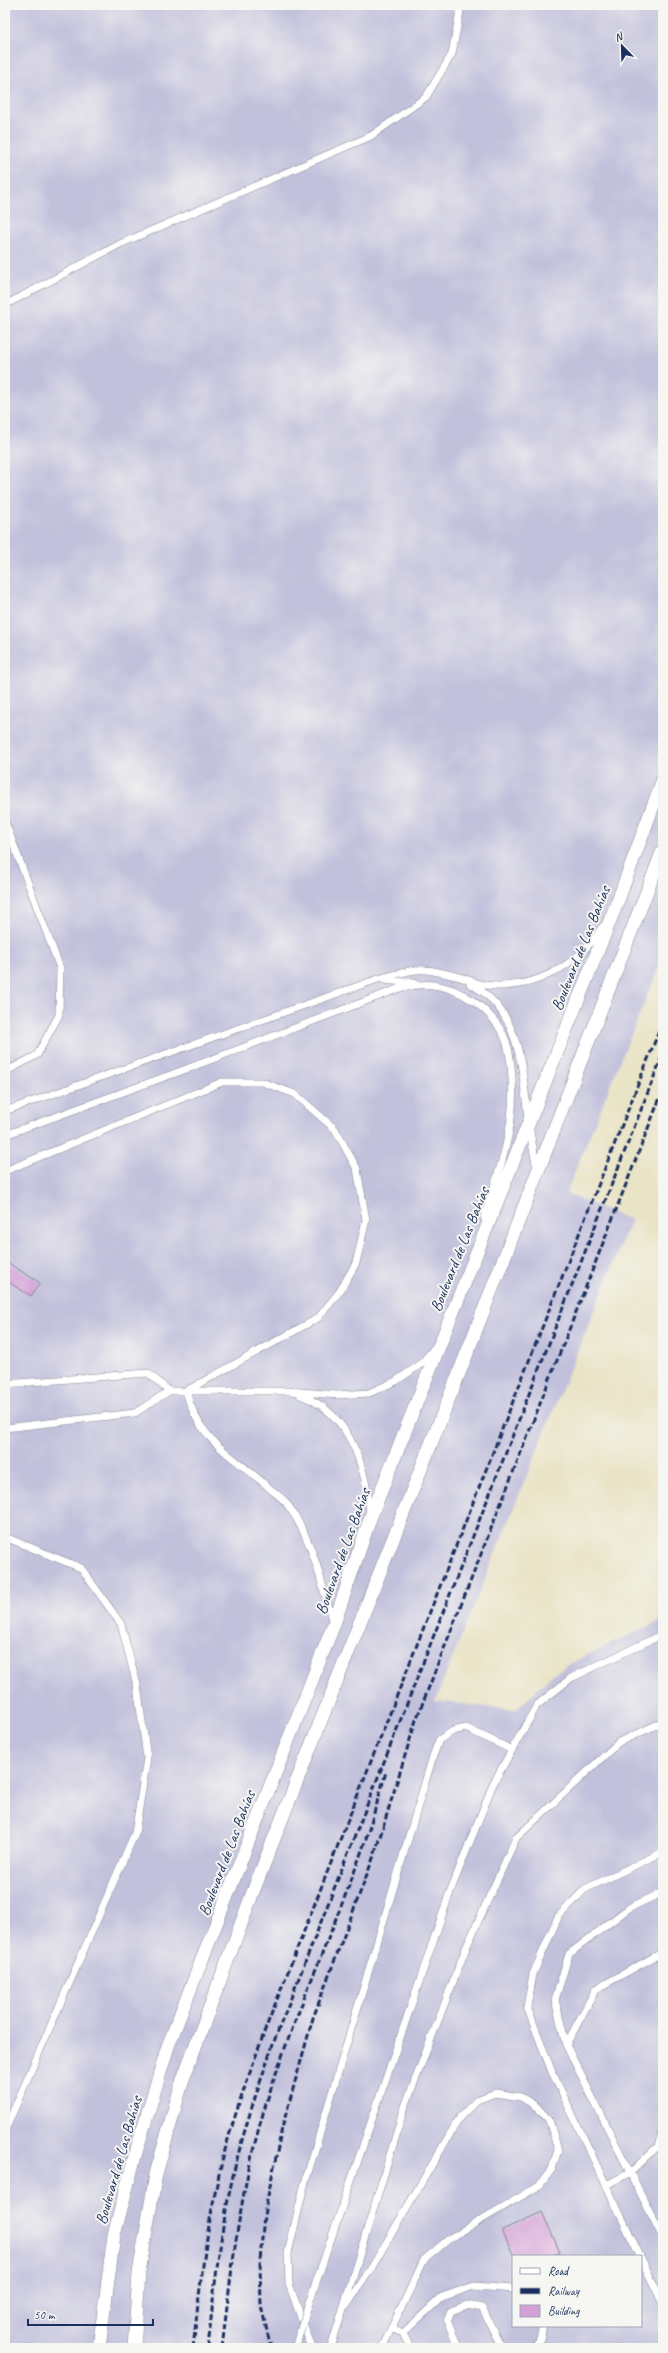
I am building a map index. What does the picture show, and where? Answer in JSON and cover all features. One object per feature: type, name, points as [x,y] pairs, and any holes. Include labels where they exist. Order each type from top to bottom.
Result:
[{"type":"street","name":"Boulevard de Las Bahías","points":[[99,2348],[114,2235],[136,2152],[168,2046],[334,1624],[371,1516],[528,1120],[617,903],[663,779]]},
{"type":"street","points":[[134,2348],[139,2272],[156,2174],[183,2079],[256,1884],[467,1353],[537,1169],[661,860],[663,850]]},
{"type":"lane","points":[[5,305],[120,244],[371,136],[426,97],[452,54],[460,11],[458,5]]},
{"type":"lane","points":[[5,822],[60,968],[59,1015],[37,1055],[5,1072]]},
{"type":"lane","points":[[5,1110],[378,979],[425,970],[455,976],[484,985],[499,986],[520,984],[554,972],[571,963],[584,951],[617,903]]},
{"type":"lane","points":[[455,976],[477,987],[488,997],[500,1008],[512,1028],[523,1069],[528,1120],[537,1169]]},
{"type":"lane","points":[[378,979],[432,984],[450,989],[468,997],[490,1015],[503,1035],[511,1074],[511,1118],[504,1156],[463,1286]]},
{"type":"lane","points":[[5,1135],[181,1071],[403,987],[432,984]]},
{"type":"lane","points":[[5,1171],[222,1082],[262,1082],[295,1094],[335,1129],[357,1169],[366,1220],[356,1264],[340,1291],[318,1318],[186,1391]]},
{"type":"lane","points":[[5,1428],[135,1413],[169,1391],[288,1391],[338,1395],[369,1393],[396,1381],[421,1364],[442,1337]]},
{"type":"lane","points":[[5,1384],[148,1373],[169,1391]]},
{"type":"lane","points":[[186,1391],[191,1410],[200,1428],[220,1449],[247,1468],[286,1503],[307,1536],[334,1624]]},
{"type":"lane","points":[[288,1391],[311,1398],[330,1410],[346,1432],[367,1480],[371,1516]]},
{"type":"lane","points":[[5,1537],[82,1568],[121,1624],[137,1685],[147,1758],[136,1833],[5,2130]]},
{"type":"lane","points":[[295,2348],[309,2303],[450,1892],[493,1784],[537,1705],[571,1678],[663,1634]]},
{"type":"lane","points":[[332,2347],[404,2109],[466,1948],[516,1838],[619,1742],[663,1722]]},
{"type":"lane","points":[[312,2348],[289,2284],[288,2253],[306,2178],[433,1756],[439,1740],[453,1731],[466,1728],[512,1750]]},
{"type":"lane","points":[[640,2255],[552,2072],[527,2007],[533,1974],[558,1917],[585,1889],[663,1852]]},
{"type":"lane","points":[[663,1892],[629,1908],[569,1954],[555,2000],[566,2045],[663,2238]]},
{"type":"lane","points":[[566,2045],[596,1989],[663,1952]]},
{"type":"lane","points":[[342,2312],[372,2267],[460,2117],[477,2100],[495,2093],[521,2097],[537,2107],[548,2120],[558,2150],[552,2169],[539,2186],[450,2238],[424,2260],[382,2348]]},
{"type":"lane","points":[[606,2185],[631,2172],[658,2146],[663,2130]]},
{"type":"lane","points":[[642,2259],[663,2304]]},
{"type":"lane","points":[[403,2333],[442,2297],[474,2286],[512,2289]]},
{"type":"lane","points":[[459,2348],[447,2321],[451,2311],[467,2305],[482,2308],[502,2348]]},
{"type":"lane","points":[[532,2348],[540,2340],[543,2327]]},
{"type":"lane","points":[[392,2328],[403,2333],[410,2348]]},
{"type":"shaded area","points":[[5,5],[663,5],[663,957],[566,1193],[631,1220],[435,1701],[516,1710],[555,1672],[591,1653],[663,1620],[663,2348],[5,2348]]},
{"type":"building","points":[[5,1261],[40,1283],[31,1296],[5,1280]]},
{"type":"building","points":[[542,2212],[560,2252],[554,2255],[514,2255],[502,2230]]},
{"type":"railway","points":[[193,2348],[204,2255],[222,2162],[231,2128],[265,2030],[663,1021]]},
{"type":"railway","points":[[208,2348],[218,2257],[230,2189],[239,2150],[259,2084],[276,2036],[663,1054]]},
{"type":"railway","points":[[271,2348],[261,2306],[260,2261],[264,2215],[282,2128],[313,2018],[375,1853],[416,1720],[663,1090]]},
{"type":"railway","points":[[222,2348],[238,2225],[257,2134],[276,2074],[298,2014],[345,1897],[360,1855],[386,1772]]}]
